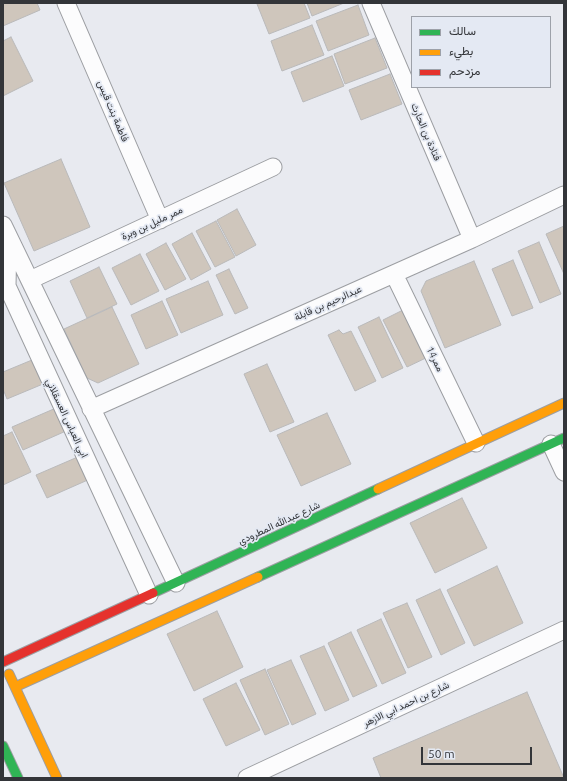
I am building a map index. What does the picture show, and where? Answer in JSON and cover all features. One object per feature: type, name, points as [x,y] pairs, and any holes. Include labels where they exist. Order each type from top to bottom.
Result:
[{"type":"street","name":"فاطمة بنت قيس","points":[[66,3],[160,220]]},
{"type":"street","name":"فتادة بن الحارث","points":[[371,3],[472,239]]},
{"type":"street","name":"ممر مليل بن وبرة","points":[[30,280],[273,167]]},
{"type":"street","name":"عبدالرحيم بن قابلة","points":[[91,409],[472,239],[564,195]]},
{"type":"street","name":"ابي العباس العسقلاني","points":[[6,230],[176,583]]},
{"type":"street","name":"ابي العباس العسقلاني","points":[[6,230],[7,286],[149,595]]},
{"type":"street","name":"ممر14","points":[[394,274],[476,443]]},
{"type":"street","name":"شارع عبدالله المطرودي","points":[[3,662],[564,403]]},
{"type":"street","points":[[15,687],[558,441],[564,472]]},
{"type":"street","name":"شارع بن احمد ابي الازهر","points":[[248,778],[564,630]]},
{"type":"street","points":[[3,662],[57,778]]},
{"type":"street","points":[[4,749],[18,778]]},
{"type":"building","points":[[3,3],[37,3],[40,10],[3,26]]},
{"type":"building","points":[[304,3],[310,18],[269,34],[257,4]]},
{"type":"building","points":[[307,3],[344,3],[312,16]]},
{"type":"building","points":[[358,5],[369,35],[328,51],[316,21]]},
{"type":"building","points":[[312,25],[324,55],[282,71],[271,41]]},
{"type":"building","points":[[11,37],[33,81],[3,96],[3,41]]},
{"type":"building","points":[[375,38],[387,68],[345,84],[334,54]]},
{"type":"building","points":[[332,56],[344,86],[303,102],[291,72]]},
{"type":"building","points":[[390,74],[402,104],[361,120],[349,90]]},
{"type":"building","points":[[61,159],[90,227],[34,251],[4,183]]},
{"type":"building","points":[[237,209],[256,245],[236,256],[217,220]]},
{"type":"building","points":[[216,221],[235,257],[215,267],[196,231]]},
{"type":"building","points":[[564,226],[564,274],[546,234]]},
{"type":"building","points":[[192,233],[211,269],[191,280],[172,244]]},
{"type":"building","points":[[539,242],[561,294],[540,303],[518,251]]},
{"type":"building","points":[[166,243],[186,279],[165,290],[146,254]]},
{"type":"building","points":[[140,254],[159,291],[131,305],[112,268]]},
{"type":"building","points":[[513,260],[533,308],[512,316],[492,269]]},
{"type":"building","points":[[474,261],[501,325],[445,348],[421,291],[426,281]]},
{"type":"building","points":[[99,267],[117,304],[87,318],[70,281]]},
{"type":"building","points":[[229,269],[248,308],[235,314],[216,275]]},
{"type":"building","points":[[208,281],[223,315],[181,333],[166,299]]},
{"type":"building","points":[[162,301],[178,335],[146,349],[131,315]]},
{"type":"building","points":[[112,307],[139,364],[98,383],[87,378],[64,329]]},
{"type":"building","points":[[407,308],[430,356],[407,367],[383,320]]},
{"type":"building","points":[[379,317],[403,368],[382,378],[358,327]]},
{"type":"building","points":[[339,330],[343,334],[351,331],[376,381],[355,391],[328,335]]},
{"type":"building","points":[[32,360],[43,384],[7,399],[3,389],[3,372]]},
{"type":"building","points":[[267,364],[294,422],[270,432],[244,374]]},
{"type":"building","points":[[56,408],[66,431],[23,450],[12,427]]},
{"type":"building","points":[[327,413],[351,464],[301,486],[277,435]]},
{"type":"building","points":[[12,432],[31,472],[3,485],[3,436]]},
{"type":"building","points":[[80,456],[90,479],[47,498],[36,475]]},
{"type":"building","points":[[462,498],[487,548],[435,573],[410,523]]},
{"type":"building","points":[[497,566],[523,623],[474,646],[447,590]]},
{"type":"building","points":[[440,589],[465,643],[441,655],[416,600]]},
{"type":"building","points":[[407,603],[432,657],[408,668],[383,613]]},
{"type":"building","points":[[217,611],[243,667],[194,691],[167,634]]},
{"type":"building","points":[[381,619],[406,673],[382,684],[357,630]]},
{"type":"building","points":[[351,632],[377,686],[353,697],[328,643]]},
{"type":"building","points":[[324,646],[349,700],[325,711],[300,656]]},
{"type":"building","points":[[291,660],[316,714],[292,725],[267,670]]},
{"type":"building","points":[[265,669],[289,724],[265,735],[240,680]]},
{"type":"building","points":[[236,683],[260,730],[226,746],[203,699]]},
{"type":"building","points":[[527,692],[564,778],[381,778],[373,758]]},
{"type":"traffic: fast","points":[[258,577],[564,438]]},
{"type":"traffic: fast","points":[[153,593],[378,489]]},
{"type":"traffic: fast","points":[[3,746],[18,778]]},
{"type":"traffic: slow","points":[[378,489],[564,403]]},
{"type":"traffic: slow","points":[[15,687],[258,577]]},
{"type":"traffic: slow","points":[[9,674],[57,778]]},
{"type":"traffic: jam","points":[[3,662],[153,593]]}]
